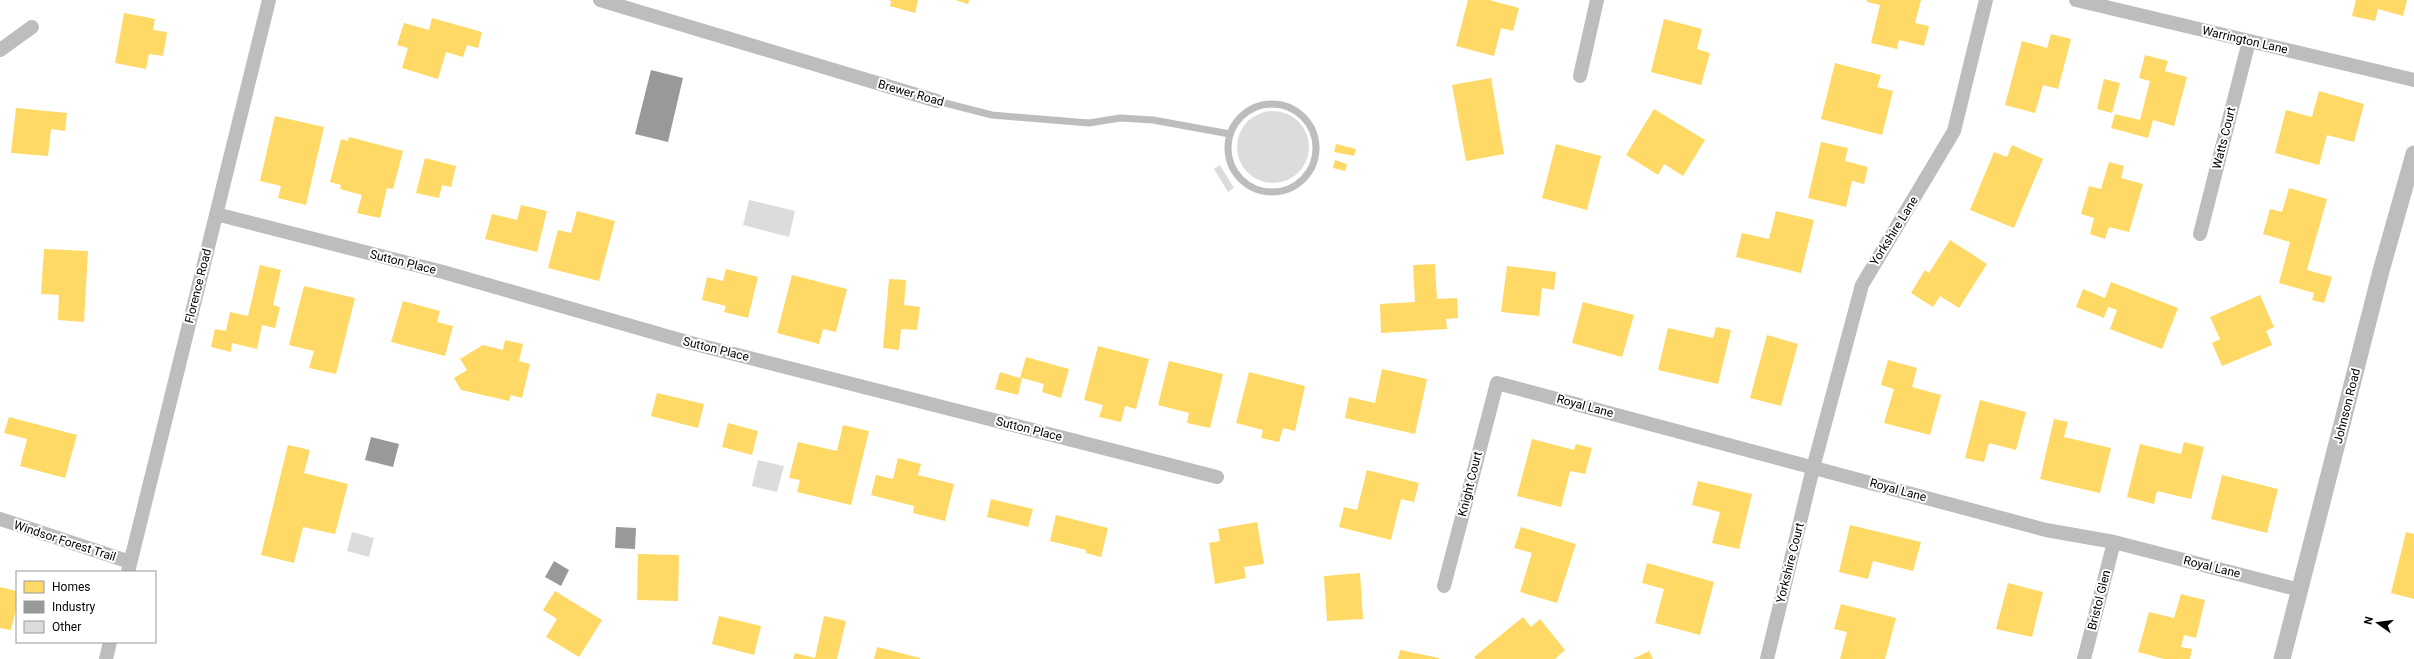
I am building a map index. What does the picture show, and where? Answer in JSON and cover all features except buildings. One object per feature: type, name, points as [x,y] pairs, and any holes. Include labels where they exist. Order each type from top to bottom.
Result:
[{"type":"street","name":"Florence Road","points":[[129,567],[269,0]]},
{"type":"street","name":"Brewer Road","points":[[600,0],[937,101]]},
{"type":"street","points":[[1580,76],[1597,0]]},
{"type":"street","name":"Yorkshire Lane","points":[[1813,468],[1862,285],[1954,131],[1986,0]]},
{"type":"street","name":"Warrington Lane","points":[[2076,0],[2414,80]]},
{"type":"street","points":[[0,50],[32,27]]},
{"type":"street","name":"Watts Court","points":[[2200,234],[2249,41]]},
{"type":"street","name":"Johnson Road","points":[[2282,659],[2414,154]]},
{"type":"street","name":"Sutton Place","points":[[216,214],[443,272],[687,342],[1217,477]]},
{"type":"street","name":"Royal Lane","points":[[1498,383],[2046,530],[2114,542],[2300,590]]},
{"type":"street","name":"Knight Court","points":[[1444,586],[1498,383]]},
{"type":"street","name":"Yorkshire Court","points":[[1767,659],[1813,468]]},
{"type":"street","name":"Windsor Forest Trail","points":[[0,519],[129,567]]},
{"type":"street","name":"Bristol Glen","points":[[2084,659],[2114,542]]},
{"type":"street","points":[[106,659],[110,643]]},
{"type":"lane","name":"Brewer Road","points":[[937,101],[992,115],[1089,123],[1120,118],[1153,120],[1230,134]]},
{"type":"lane","points":[[1266,104],[1280,104],[1294,110],[1305,119],[1313,132],[1316,146],[1314,160],[1308,174],[1298,184],[1285,191],[1270,193],[1256,190],[1244,183],[1234,172],[1228,158],[1228,143],[1230,134],[1240,117],[1252,108],[1266,104]]}]
